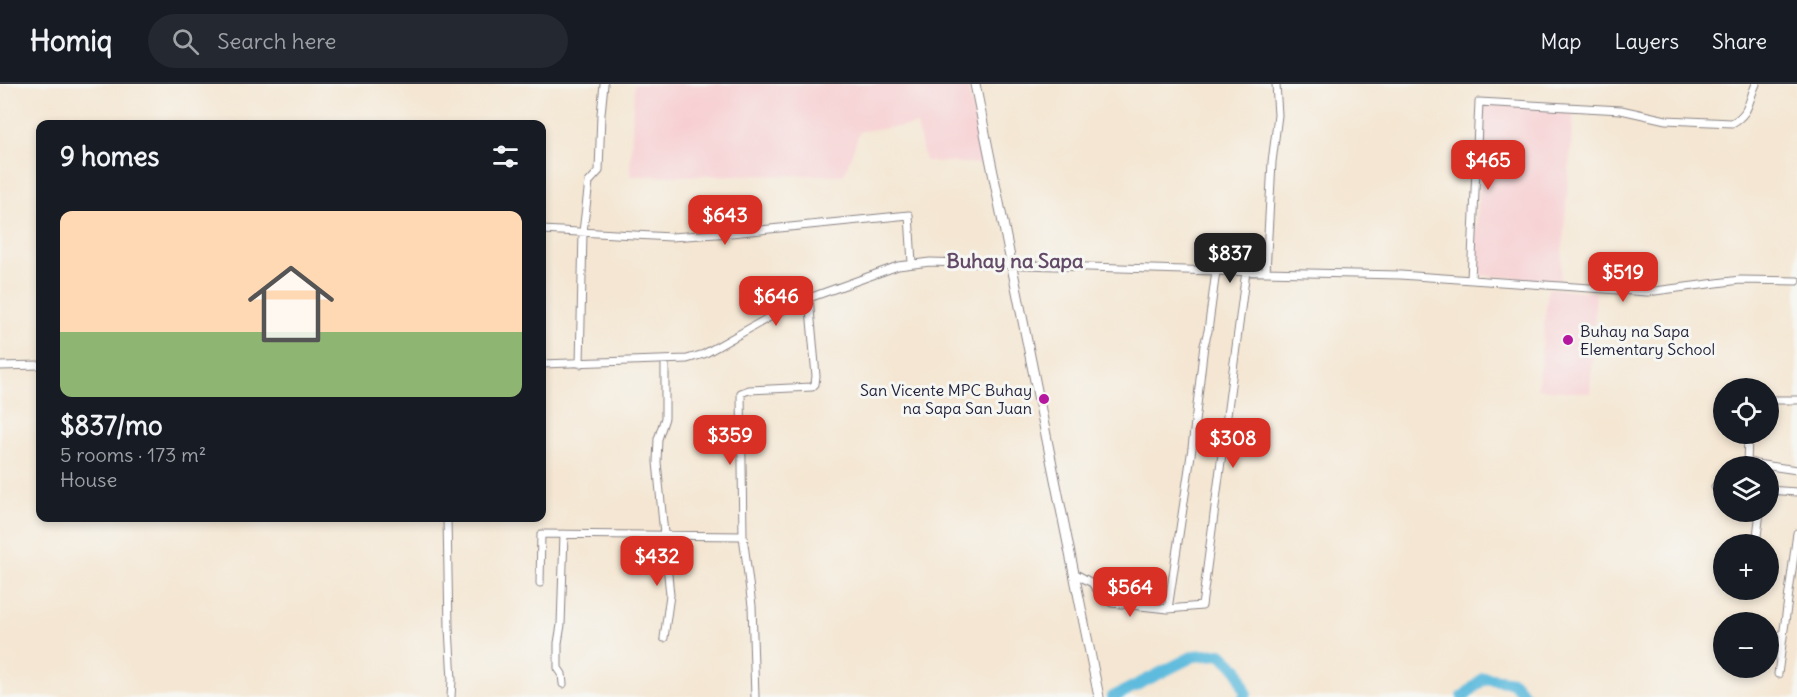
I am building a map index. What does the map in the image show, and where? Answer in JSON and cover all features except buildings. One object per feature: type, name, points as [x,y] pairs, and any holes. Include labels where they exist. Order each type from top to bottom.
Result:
[{"type":"main road","points":[[975,84],[1099,697]]},
{"type":"street","points":[[580,364],[583,232],[588,182],[599,171],[604,84]]},
{"type":"street","points":[[1266,272],[1272,162],[1278,115],[1276,84]]},
{"type":"street","points":[[1471,280],[1479,102],[1621,110],[1666,120],[1731,123],[1746,113],[1756,84]]},
{"type":"street","points":[[546,230],[671,237],[909,215],[912,263]]},
{"type":"street","points":[[546,364],[687,359],[704,354],[777,313],[809,298],[897,266],[912,263],[1400,275],[1647,292],[1740,280],[1797,281]]},
{"type":"street","points":[[1168,609],[1216,272]]},
{"type":"street","points":[[1074,573],[1092,583],[1103,598],[1112,603],[1168,609],[1202,606],[1246,272]]},
{"type":"street","points":[[755,697],[752,606],[743,536],[741,393],[749,390],[812,387],[815,384],[809,298]]},
{"type":"street","points":[[664,638],[670,596],[657,462],[658,439],[666,418],[665,361]]},
{"type":"street","points":[[0,366],[36,365]]},
{"type":"street","points":[[1779,400],[1797,400]]},
{"type":"street","points":[[1779,468],[1797,470]]},
{"type":"street","points":[[1779,491],[1797,492]]},
{"type":"street","points":[[447,522],[451,697]]},
{"type":"street","points":[[1779,667],[1797,533]]},
{"type":"street","points":[[540,583],[541,534],[743,536]]},
{"type":"street","points":[[563,684],[562,674],[558,668],[558,643],[561,625],[564,534]]},
{"type":"shaded area","points":[[634,84],[967,84],[985,164],[925,161],[917,125],[860,131],[844,175],[630,176]]},
{"type":"shaded area","points":[[1482,104],[1574,110],[1560,281],[1474,275]]},
{"type":"shaded area","name":"Buhay na Sapa Elementary School","points":[[1548,288],[1596,292],[1590,393],[1538,389]]},
{"type":"waterway","points":[[1113,697],[1194,656],[1221,654],[1238,670],[1246,694],[1244,697]]},
{"type":"waterway","points":[[1463,697],[1484,678],[1513,682],[1526,697]]},
{"type":"place","name":"Buhay na Sapa Elementary School","points":[[1568,340]]},
{"type":"place","name":"San Vicente MPC Buhay na Sapa San Juan","points":[[1044,399]]},
{"type":"district","name":"Buhay na Sapa","points":[[1015,261]]}]
